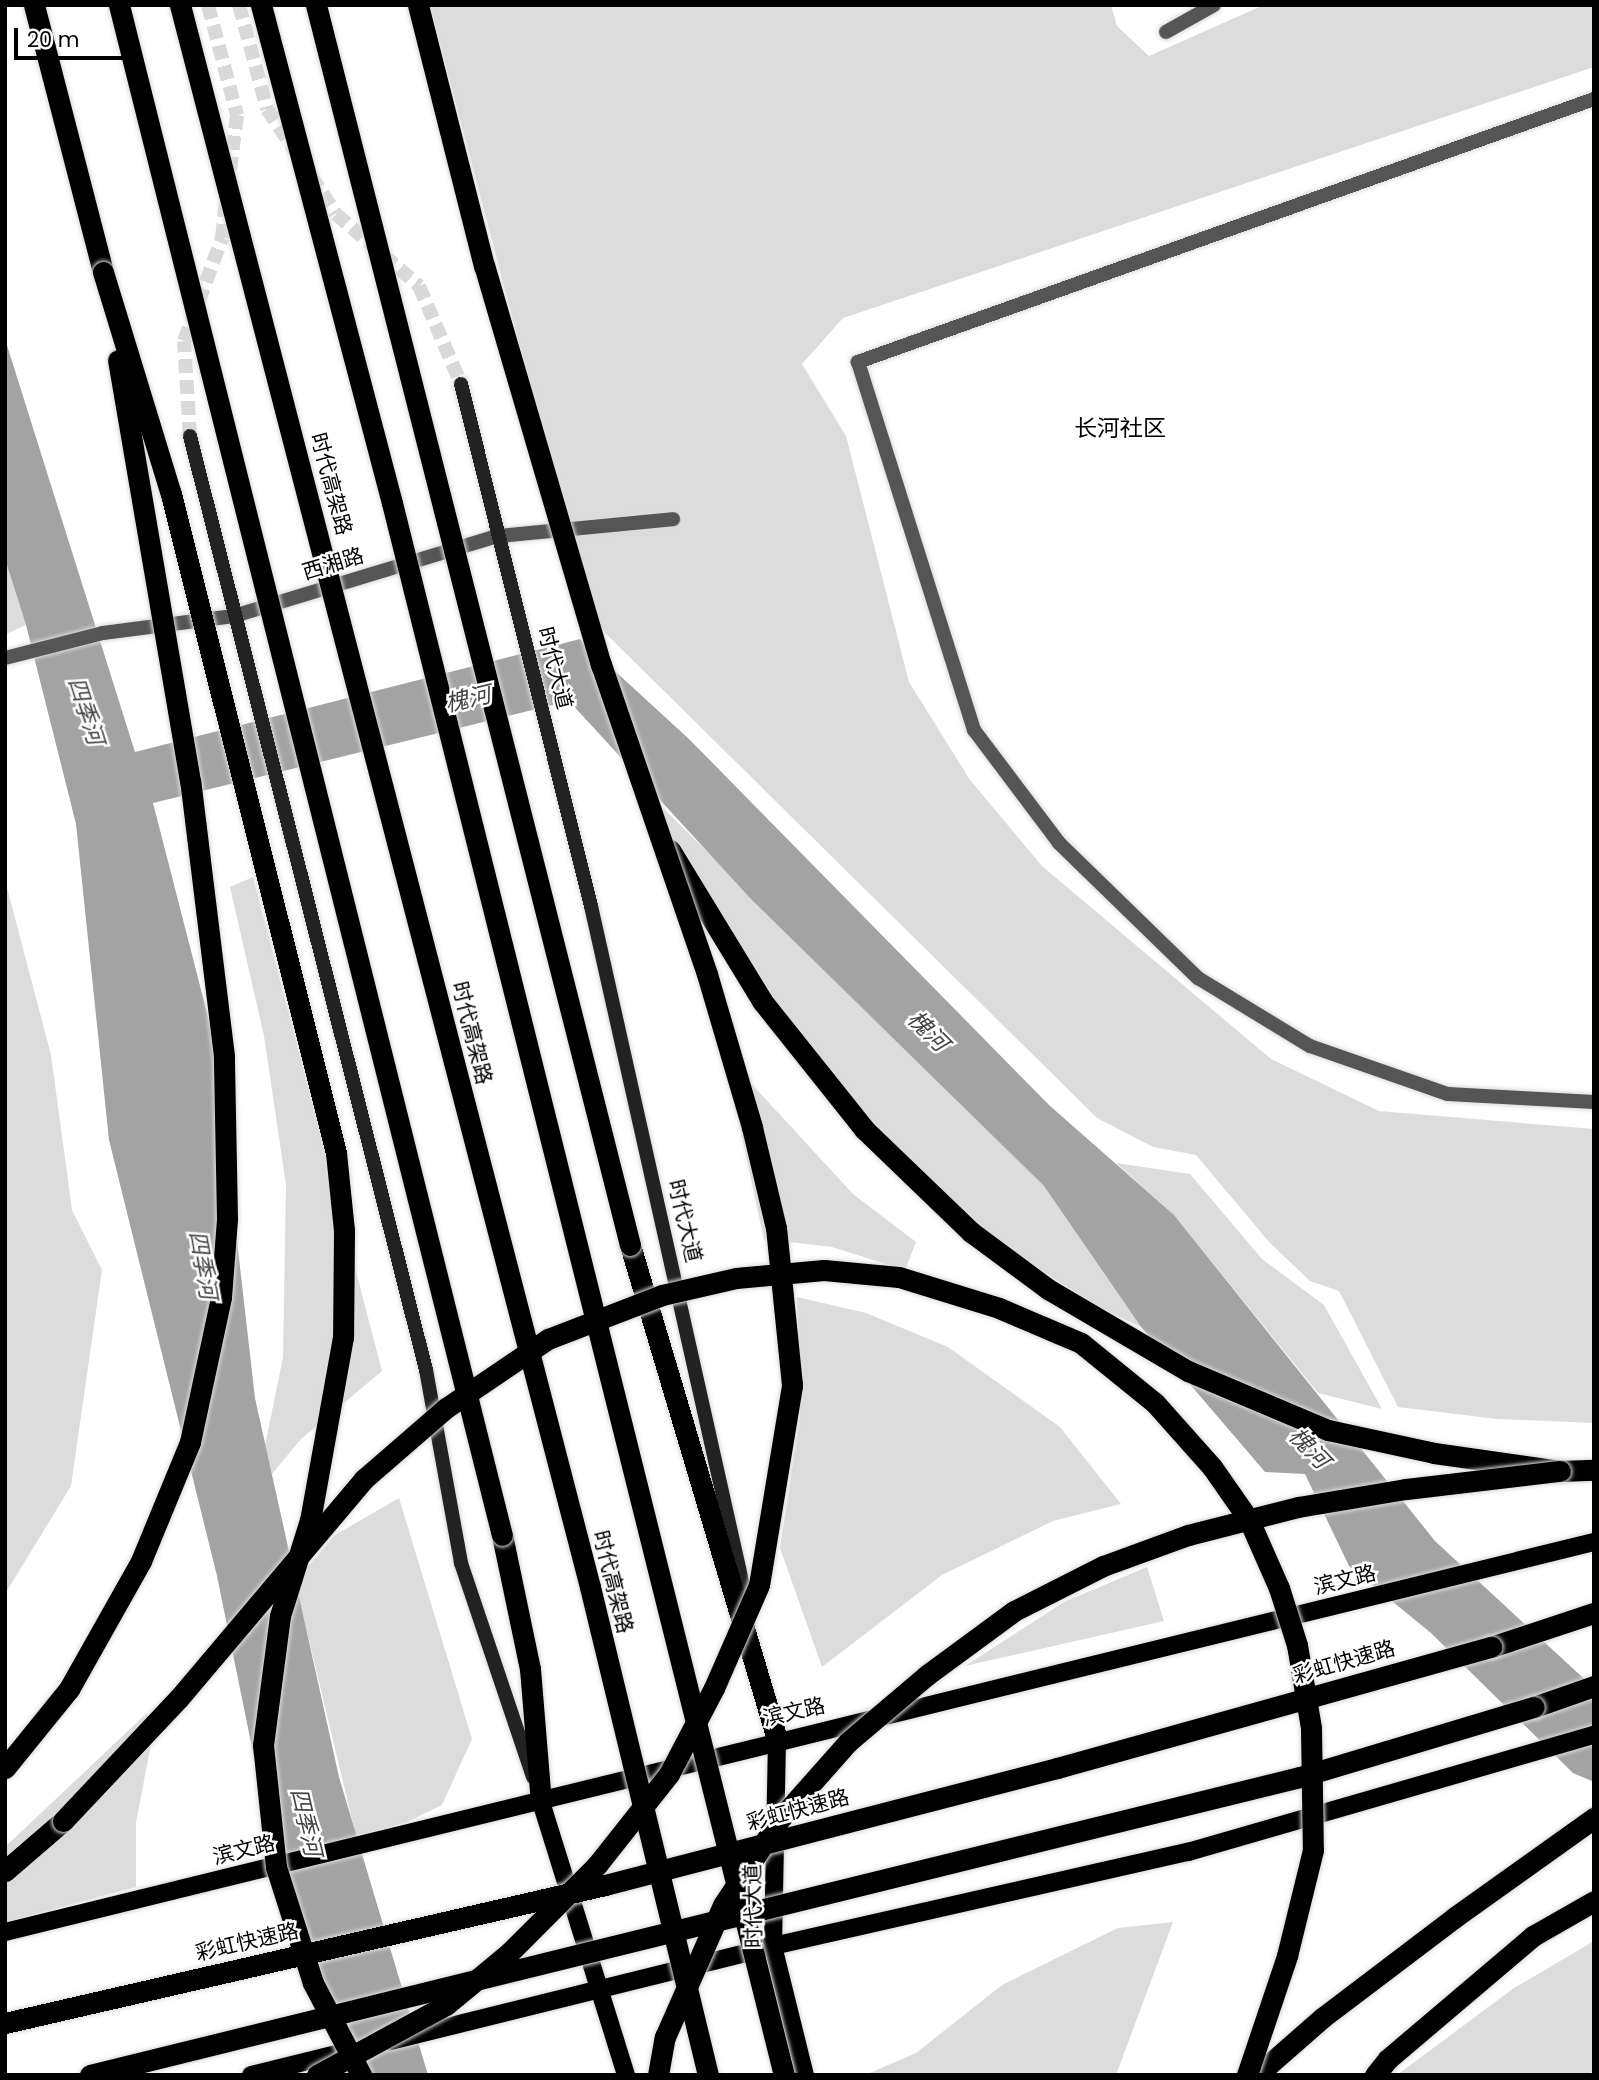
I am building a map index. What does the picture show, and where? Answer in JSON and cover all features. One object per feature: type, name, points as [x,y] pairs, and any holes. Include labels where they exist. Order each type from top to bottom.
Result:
[{"type":"highway","points":[[34,5],[103,272],[171,494],[336,1153],[344,1231],[344,1337],[310,1520],[280,1616],[263,1745],[276,1867],[313,1983],[362,2075]]},
{"type":"highway","points":[[119,5],[502,1535],[530,1668],[541,1802]]},
{"type":"highway","name":"时代高架路","points":[[180,5],[583,1560],[708,2075]]},
{"type":"highway","points":[[261,5],[395,516],[784,2075]]},
{"type":"highway","points":[[316,5],[630,1245],[777,1739]]},
{"type":"highway","points":[[317,2075],[446,2005],[510,1952],[597,1865],[669,1773],[714,1688],[759,1586],[792,1385],[776,1227],[752,1127],[707,974],[601,665],[484,267],[418,5]]},
{"type":"highway","points":[[5,1768],[69,1689],[110,1622],[168,1499],[190,1442],[208,1371],[222,1297],[227,1219],[224,1056],[190,781],[103,272]]},
{"type":"highway","points":[[650,814],[762,1001],[821,1078],[864,1129],[961,1224],[1048,1289],[1188,1371],[1328,1430],[1433,1452],[1560,1471]]},
{"type":"highway","points":[[5,1871],[120,1763],[364,1479],[446,1408],[548,1339],[662,1295],[736,1278],[824,1270],[899,1277],[999,1308],[1081,1343],[1155,1403],[1212,1466],[1249,1520],[1297,1645],[1311,1728],[1313,1850],[1287,1956],[1247,2075]]},
{"type":"highway","points":[[657,2075],[665,2037],[723,1905],[779,1820],[848,1742],[927,1675],[1014,1611],[1103,1566],[1188,1535],[1298,1507],[1392,1491],[1560,1471],[1594,1470]]},
{"type":"highway","name":"彩虹快速路","points":[[5,2023],[605,1885],[1057,1768],[1491,1647],[1594,1613]]},
{"type":"highway","points":[[90,2075],[1273,1783],[1594,1686]]},
{"type":"highway","points":[[1257,2075],[1433,1934],[1594,1818]]},
{"type":"highway","points":[[1375,2075],[1388,2059],[1532,1936],[1594,1901]]},
{"type":"main road","name":"时代大道","points":[[461,384],[591,906],[777,1739],[773,1946],[805,2075]]},
{"type":"main road","points":[[190,436],[426,1370],[461,1563],[602,1990],[626,2075]]},
{"type":"main road","name":"滨文路","points":[[5,1931],[541,1802],[777,1739],[1594,1542]]},
{"type":"main road","points":[[251,2075],[773,1946],[1188,1852],[1594,1735]]},
{"type":"street","points":[[1166,32],[1214,5]]},
{"type":"street","points":[[1594,99],[858,362],[974,730],[1059,843],[1198,978],[1310,1046],[1448,1094],[1594,1102]]},
{"type":"street","name":"西湘路","points":[[5,658],[103,633],[234,616],[498,536],[673,519]]},
{"type":"shaded area","points":[[430,5],[1111,5],[1117,26],[1149,56],[1264,5],[1594,5],[1594,67],[843,318],[802,364],[846,436],[909,682],[970,780],[1042,866],[1271,1059],[1379,1111],[1594,1129],[1594,1423],[1497,1419],[1398,1407],[1339,1291],[1310,1281],[1270,1243],[1196,1155],[1153,1147],[1097,1118],[592,620]]},
{"type":"shaded area","points":[[5,559],[26,625],[6,634],[5,634]]},
{"type":"shaded area","points":[[663,808],[1044,1186],[1141,1327],[1099,1307],[1005,1247],[912,1170],[836,1087],[765,988],[663,827]]},
{"type":"shaded area","points":[[253,877],[382,1371],[300,1440],[272,1474],[265,1446],[283,1357],[286,1185],[264,1036],[230,887]]},
{"type":"shaded area","points":[[5,880],[51,1055],[72,1210],[102,1270],[71,1486],[5,1594]]},
{"type":"shaded area","points":[[746,1078],[853,1194],[916,1242],[905,1270],[832,1247],[764,1239],[731,1085]]},
{"type":"shaded area","points":[[1116,1163],[1190,1174],[1262,1259],[1324,1305],[1382,1409],[1318,1393],[1174,1215]]},
{"type":"shaded area","points":[[797,1297],[866,1313],[948,1347],[1060,1427],[1121,1504],[1053,1521],[942,1575],[822,1667],[780,1548],[800,1416]]},
{"type":"shaded area","points":[[399,1498],[472,1739],[442,1805],[407,1822],[356,1836],[295,1582],[335,1535]]},
{"type":"shaded area","points":[[1147,1567],[1164,1621],[965,1666],[1064,1602]]},
{"type":"shaded area","points":[[147,1713],[151,1744],[136,1823],[136,1887],[5,1922],[5,1847]]},
{"type":"shaded area","points":[[1173,1922],[1116,2075],[865,2075],[916,2053],[1002,1985],[1118,1928]]},
{"type":"shaded area","points":[[1594,1941],[1594,2070],[1588,2075],[1397,2075],[1514,1988]]},
{"type":"water","points":[[5,339],[135,752],[580,639],[689,739],[1049,1105],[1174,1215],[1435,1541],[1594,1688],[1594,1782],[1573,1773],[1431,1633],[1349,1566],[1305,1474],[1265,1472],[1141,1327],[1044,1186],[751,899],[569,701],[153,803],[214,1040],[255,1398],[339,1777],[428,2075],[349,2075],[260,1787],[217,1576],[109,1140],[76,824],[26,625],[5,559]]},
{"type":"tunnel","points":[[208,5],[237,115],[229,178]]},
{"type":"tunnel","points":[[239,5],[267,109],[295,151]]},
{"type":"tunnel","points":[[311,176],[336,214],[419,286],[461,384]]},
{"type":"tunnel","points":[[190,436],[184,341],[222,238],[226,202]]},
{"type":"district","name":"长河社区","points":[[1120,428]]},
{"type":"water label","name":"槐河","points":[[468,699]]},
{"type":"water label","name":"四季河","points":[[86,711]]},
{"type":"water label","name":"槐河","points":[[928,1031]]},
{"type":"water label","name":"四季河","points":[[203,1265]]},
{"type":"water label","name":"槐河","points":[[1309,1448]]},
{"type":"water label","name":"四季河","points":[[306,1822]]}]
